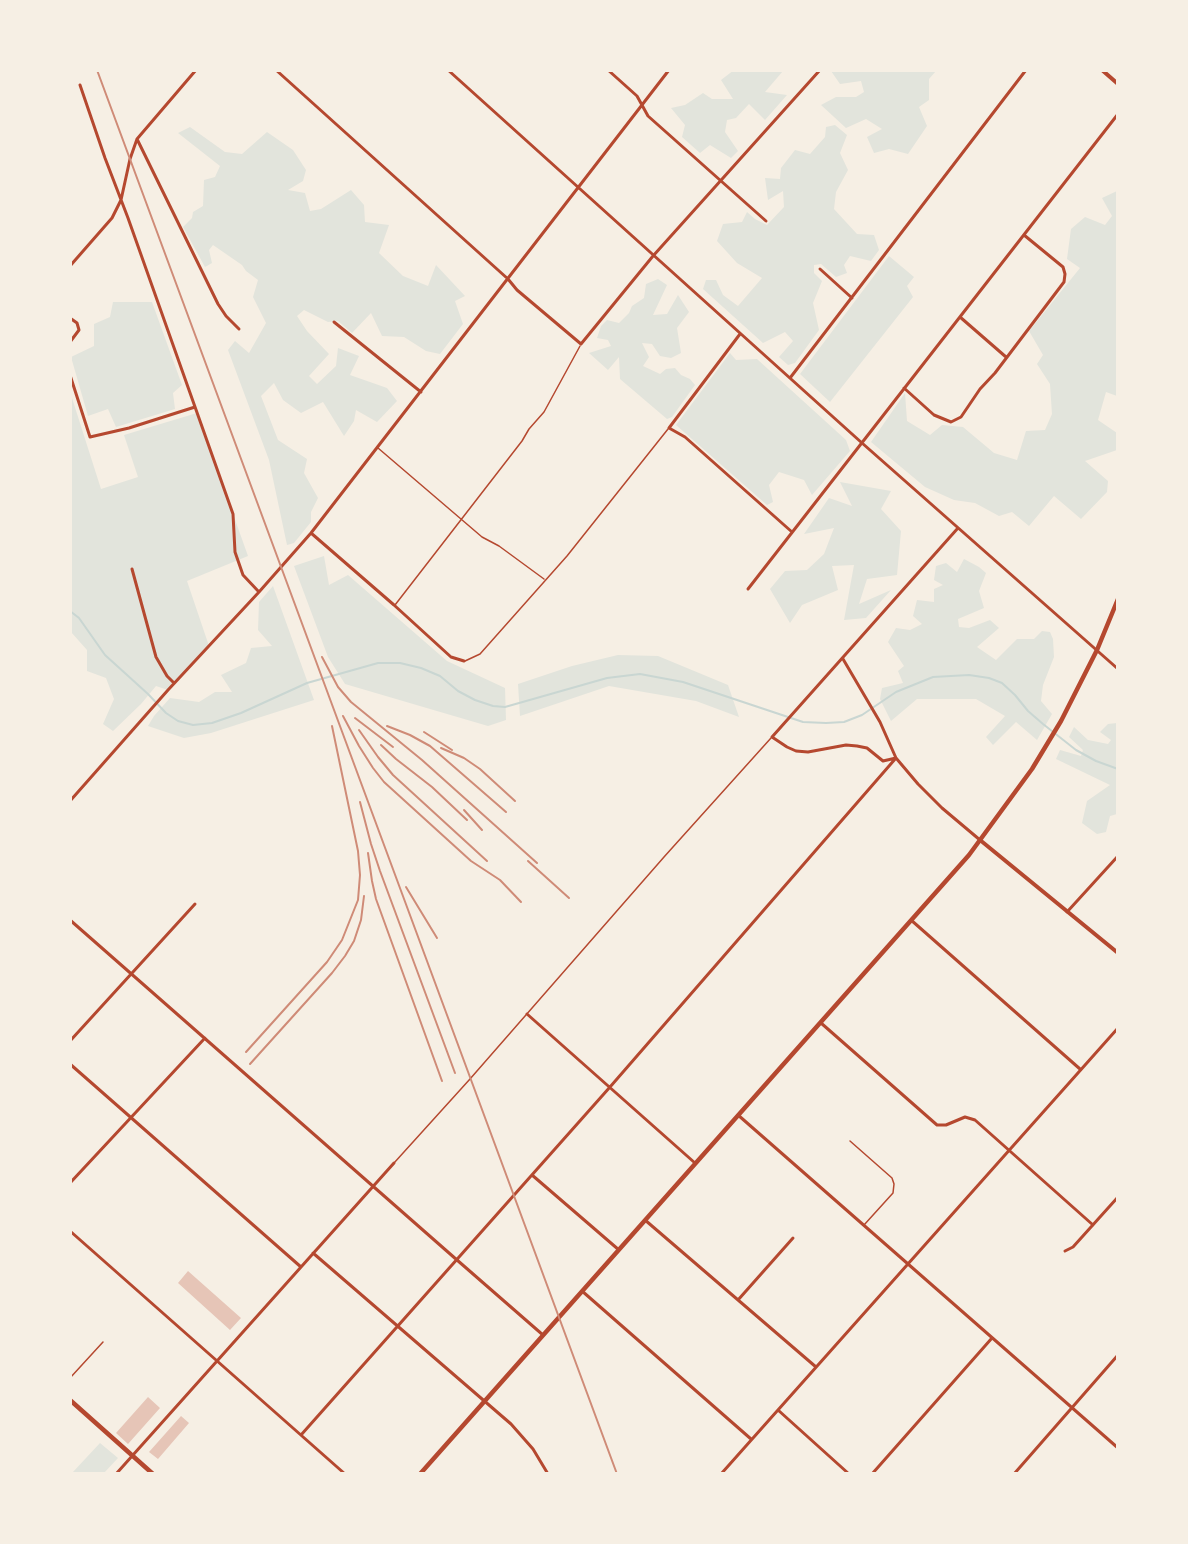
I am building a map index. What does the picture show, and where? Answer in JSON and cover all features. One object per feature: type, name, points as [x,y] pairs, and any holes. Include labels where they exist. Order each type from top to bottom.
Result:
[{"type":"main road","points":[[420,1473],[969,855],[1012,798],[1061,721],[1097,650],[1118,599]]},
{"type":"main road","points":[[70,1401],[153,1473]]},
{"type":"street","points":[[70,266],[112,218],[121,200],[137,139],[196,70]]},
{"type":"street","points":[[276,70],[508,279],[517,290],[581,344],[720,180],[820,70]]},
{"type":"street","points":[[448,70],[862,443],[1118,669]]},
{"type":"street","points":[[608,70],[637,96],[648,116],[765,221]]},
{"type":"street","points":[[70,801],[153,706],[260,592],[311,533],[669,70]]},
{"type":"street","points":[[790,378],[1026,70]]},
{"type":"street","points":[[1102,70],[1118,84]]},
{"type":"street","points":[[81,86],[234,514],[235,552],[243,575],[260,592]]},
{"type":"street","points":[[748,589],[1118,114]]},
{"type":"street","points":[[137,139],[218,304],[239,329]]},
{"type":"street","points":[[904,388],[934,415],[951,422],[961,417],[1064,282],[1063,267],[1024,235]]},
{"type":"street","points":[[820,269],[852,298]]},
{"type":"street","points":[[960,317],[1006,357]]},
{"type":"street","points":[[70,318],[77,323],[79,330],[70,342]]},
{"type":"street","points":[[334,322],[421,392]]},
{"type":"street","points":[[741,334],[669,428],[685,437],[792,532]]},
{"type":"street","points":[[70,375],[90,437],[129,428],[195,407]]},
{"type":"street","points":[[896,758],[882,761],[867,748],[846,745],[808,752],[796,751],[772,737],[959,527]]},
{"type":"street","points":[[311,533],[451,657],[464,661]]},
{"type":"street","points":[[132,569],[156,657],[174,683]]},
{"type":"street","points":[[843,659],[880,722],[896,758],[918,784],[980,840],[1118,953]]},
{"type":"street","points":[[301,1435],[610,1087],[896,758]]},
{"type":"street","points":[[1067,912],[1118,856]]},
{"type":"street","points":[[70,1041],[195,904]]},
{"type":"street","points":[[70,920],[543,1335]]},
{"type":"street","points":[[911,920],[1080,1070]]},
{"type":"street","points":[[527,1014],[695,1163]]},
{"type":"street","points":[[821,1023],[937,1125],[946,1125],[965,1117],[975,1120],[1093,1225]]},
{"type":"street","points":[[721,1473],[1118,1028]]},
{"type":"street","points":[[70,1183],[205,1038]]},
{"type":"street","points":[[70,1064],[301,1267]]},
{"type":"street","points":[[738,1115],[1118,1448]]},
{"type":"street","points":[[116,1473],[394,1163]]},
{"type":"street","points":[[532,1175],[618,1250]]},
{"type":"street","points":[[1065,1251],[1073,1247],[1118,1197]]},
{"type":"street","points":[[645,1220],[816,1367]]},
{"type":"street","points":[[70,1232],[345,1473]]},
{"type":"street","points":[[738,1300],[793,1238]]},
{"type":"street","points":[[313,1253],[511,1424],[533,1449],[548,1473]]},
{"type":"street","points":[[582,1291],[751,1439]]},
{"type":"street","points":[[872,1473],[992,1338]]},
{"type":"street","points":[[1014,1473],[1118,1355]]},
{"type":"street","points":[[778,1410],[849,1473]]},
{"type":"lane","points":[[394,605],[522,441],[528,429],[544,412],[581,344]]},
{"type":"lane","points":[[464,661],[480,654],[567,556],[669,428]]},
{"type":"lane","points":[[378,448],[482,537],[499,546],[545,580]]},
{"type":"lane","points":[[394,1163],[772,737]]},
{"type":"lane","points":[[850,1142],[892,1178],[894,1184],[893,1193],[863,1226]]},
{"type":"lane","points":[[70,1378],[103,1342]]},
{"type":"shaded area","points":[[734,70],[783,71],[765,92],[787,95],[765,120],[749,104],[736,118],[727,120],[725,132],[738,151],[731,158],[710,145],[700,153],[682,137],[685,125],[671,108],[685,105],[703,93],[712,99],[733,99],[721,80]]},
{"type":"shaded area","points":[[831,71],[936,71],[929,79],[929,100],[919,107],[927,126],[908,154],[889,149],[874,153],[867,137],[882,129],[866,119],[846,128],[821,105],[836,97],[856,97],[864,92],[861,81],[840,84]]},
{"type":"shaded area","points":[[835,125],[847,135],[840,153],[848,170],[836,192],[834,209],[857,234],[874,235],[879,250],[871,261],[850,256],[844,265],[847,273],[836,277],[821,264],[814,265],[814,273],[822,281],[813,303],[819,330],[795,363],[788,365],[779,357],[793,341],[785,332],[763,343],[703,289],[706,280],[716,280],[723,295],[738,306],[762,278],[737,263],[717,241],[723,224],[742,222],[747,212],[767,225],[784,207],[783,191],[768,200],[765,178],[780,179],[781,168],[795,150],[810,154],[825,137],[826,127]]},
{"type":"shaded area","points":[[190,127],[225,152],[242,154],[267,132],[293,150],[306,170],[303,181],[288,190],[305,193],[310,211],[321,209],[351,190],[364,205],[365,222],[389,225],[379,253],[403,276],[428,286],[436,265],[465,296],[455,301],[463,324],[440,354],[426,351],[404,337],[382,336],[371,313],[352,333],[338,321],[328,322],[304,310],[297,316],[307,331],[329,354],[309,376],[317,384],[336,366],[338,348],[359,356],[350,375],[387,388],[397,401],[377,422],[356,410],[354,421],[344,436],[323,402],[301,413],[283,400],[274,383],[261,396],[278,440],[307,459],[304,473],[318,498],[311,512],[311,522],[294,543],[287,545],[269,460],[228,350],[235,341],[249,353],[266,323],[253,297],[258,280],[242,265],[213,245],[209,250],[212,263],[205,267],[183,227],[192,218],[193,212],[203,206],[204,180],[215,177],[220,166],[178,133]]},
{"type":"shaded area","points":[[1117,191],[1117,396],[1106,392],[1098,420],[1117,433],[1117,450],[1085,461],[1108,481],[1107,492],[1081,519],[1054,496],[1029,526],[1012,512],[999,516],[975,503],[954,500],[925,487],[871,442],[905,393],[907,421],[930,435],[942,425],[963,427],[994,453],[1017,460],[1026,431],[1045,430],[1052,414],[1050,384],[1037,364],[1043,355],[1029,331],[1080,268],[1067,259],[1071,229],[1085,217],[1105,225],[1112,216],[1102,198]]},
{"type":"shaded area","points":[[889,256],[914,277],[907,286],[913,297],[830,402],[800,374]]},
{"type":"shaded area","points":[[658,279],[667,285],[653,315],[667,314],[678,295],[689,312],[677,328],[681,353],[671,358],[660,356],[652,344],[642,343],[649,357],[643,366],[660,374],[666,369],[675,368],[695,385],[672,417],[667,419],[620,379],[619,357],[608,370],[589,353],[611,346],[608,340],[597,338],[601,326],[607,320],[619,323],[629,313],[632,306],[644,298],[646,284]]},
{"type":"shaded area","points":[[113,302],[152,302],[182,385],[173,393],[175,409],[116,427],[108,409],[88,416],[71,357],[94,346],[94,324],[110,317]]},
{"type":"shaded area","points":[[730,353],[736,360],[757,359],[846,440],[850,451],[812,495],[804,480],[779,472],[769,485],[773,502],[767,505],[676,425]]},
{"type":"shaded area","points":[[72,398],[101,489],[138,477],[124,435],[197,413],[248,556],[187,581],[209,646],[168,690],[156,686],[113,731],[103,724],[114,699],[106,678],[87,671],[87,650],[71,632]]},
{"type":"shaded area","points":[[840,482],[891,491],[881,509],[901,531],[897,575],[867,579],[859,604],[891,590],[866,618],[844,620],[854,565],[832,566],[838,590],[802,605],[790,623],[770,589],[785,571],[807,570],[824,554],[834,528],[804,534],[829,498],[852,506]]},
{"type":"shaded area","points":[[324,556],[329,585],[348,575],[447,661],[505,688],[506,720],[488,726],[345,684],[328,657],[294,566]]},
{"type":"shaded area","points":[[964,559],[986,573],[979,591],[984,608],[958,619],[959,627],[969,628],[990,620],[999,628],[977,647],[996,660],[1017,639],[1034,639],[1042,631],[1050,632],[1053,639],[1054,657],[1043,685],[1041,701],[1052,714],[1037,740],[1016,722],[993,745],[986,737],[1005,716],[976,699],[917,699],[891,721],[880,699],[882,688],[903,683],[898,671],[904,666],[888,642],[896,628],[910,630],[922,624],[913,616],[917,600],[934,602],[934,589],[943,585],[934,580],[936,566],[946,563],[957,572]]},
{"type":"shaded area","points":[[273,586],[314,700],[211,733],[184,738],[148,726],[170,698],[199,702],[215,692],[232,692],[221,675],[246,663],[251,648],[272,646],[258,630],[259,602]]},
{"type":"shaded area","points":[[618,655],[658,656],[728,685],[739,717],[696,701],[609,686],[520,716],[518,684],[572,666]]},
{"type":"shaded area","points":[[1117,723],[1117,814],[1110,816],[1106,832],[1097,834],[1082,823],[1087,801],[1110,785],[1056,759],[1060,750],[1081,756],[1083,750],[1069,737],[1074,727],[1088,740],[1108,744],[1111,740],[1100,732],[1108,724]]},
{"type":"shaded area","points":[[100,1443],[118,1458],[104,1473],[72,1473]]},
{"type":"building","points":[[188,1271],[241,1318],[230,1330],[178,1283]]},
{"type":"building","points":[[148,1397],[160,1408],[128,1444],[116,1433]]},
{"type":"building","points":[[181,1416],[189,1423],[158,1459],[149,1452]]},
{"type":"waterway","points":[[70,611],[79,618],[105,655],[166,713],[178,721],[193,725],[212,723],[241,713],[307,683],[378,663],[400,663],[421,668],[440,676],[458,691],[475,700],[493,706],[505,707],[607,678],[640,674],[683,682],[803,722],[826,723],[844,722],[862,715],[896,692],[933,677],[969,675],[1002,683],[1028,711],[1076,750],[1118,769]]},
{"type":"railway","points":[[97,70],[617,1474]]},
{"type":"railway","points":[[322,657],[338,687],[351,702],[422,760],[537,863]]},
{"type":"railway","points":[[343,716],[359,746],[384,782],[471,861],[500,880],[521,902]]},
{"type":"railway","points":[[355,718],[393,747]]},
{"type":"railway","points":[[246,1052],[327,962],[342,940],[358,900],[360,875],[358,851],[332,726]]},
{"type":"railway","points":[[387,726],[430,746],[506,812]]},
{"type":"railway","points":[[359,730],[393,775],[487,861]]},
{"type":"railway","points":[[424,732],[452,750]]},
{"type":"railway","points":[[381,745],[432,787],[467,820]]},
{"type":"railway","points":[[441,748],[464,758],[480,769],[515,801]]},
{"type":"railway","points":[[360,802],[380,871],[455,1073]]},
{"type":"railway","points":[[464,810],[482,830]]},
{"type":"railway","points":[[368,853],[376,899],[442,1081]]},
{"type":"railway","points":[[528,861],[569,898]]},
{"type":"railway","points":[[406,887],[437,938]]},
{"type":"railway","points":[[250,1064],[345,956],[354,941],[361,920],[364,896]]}]
